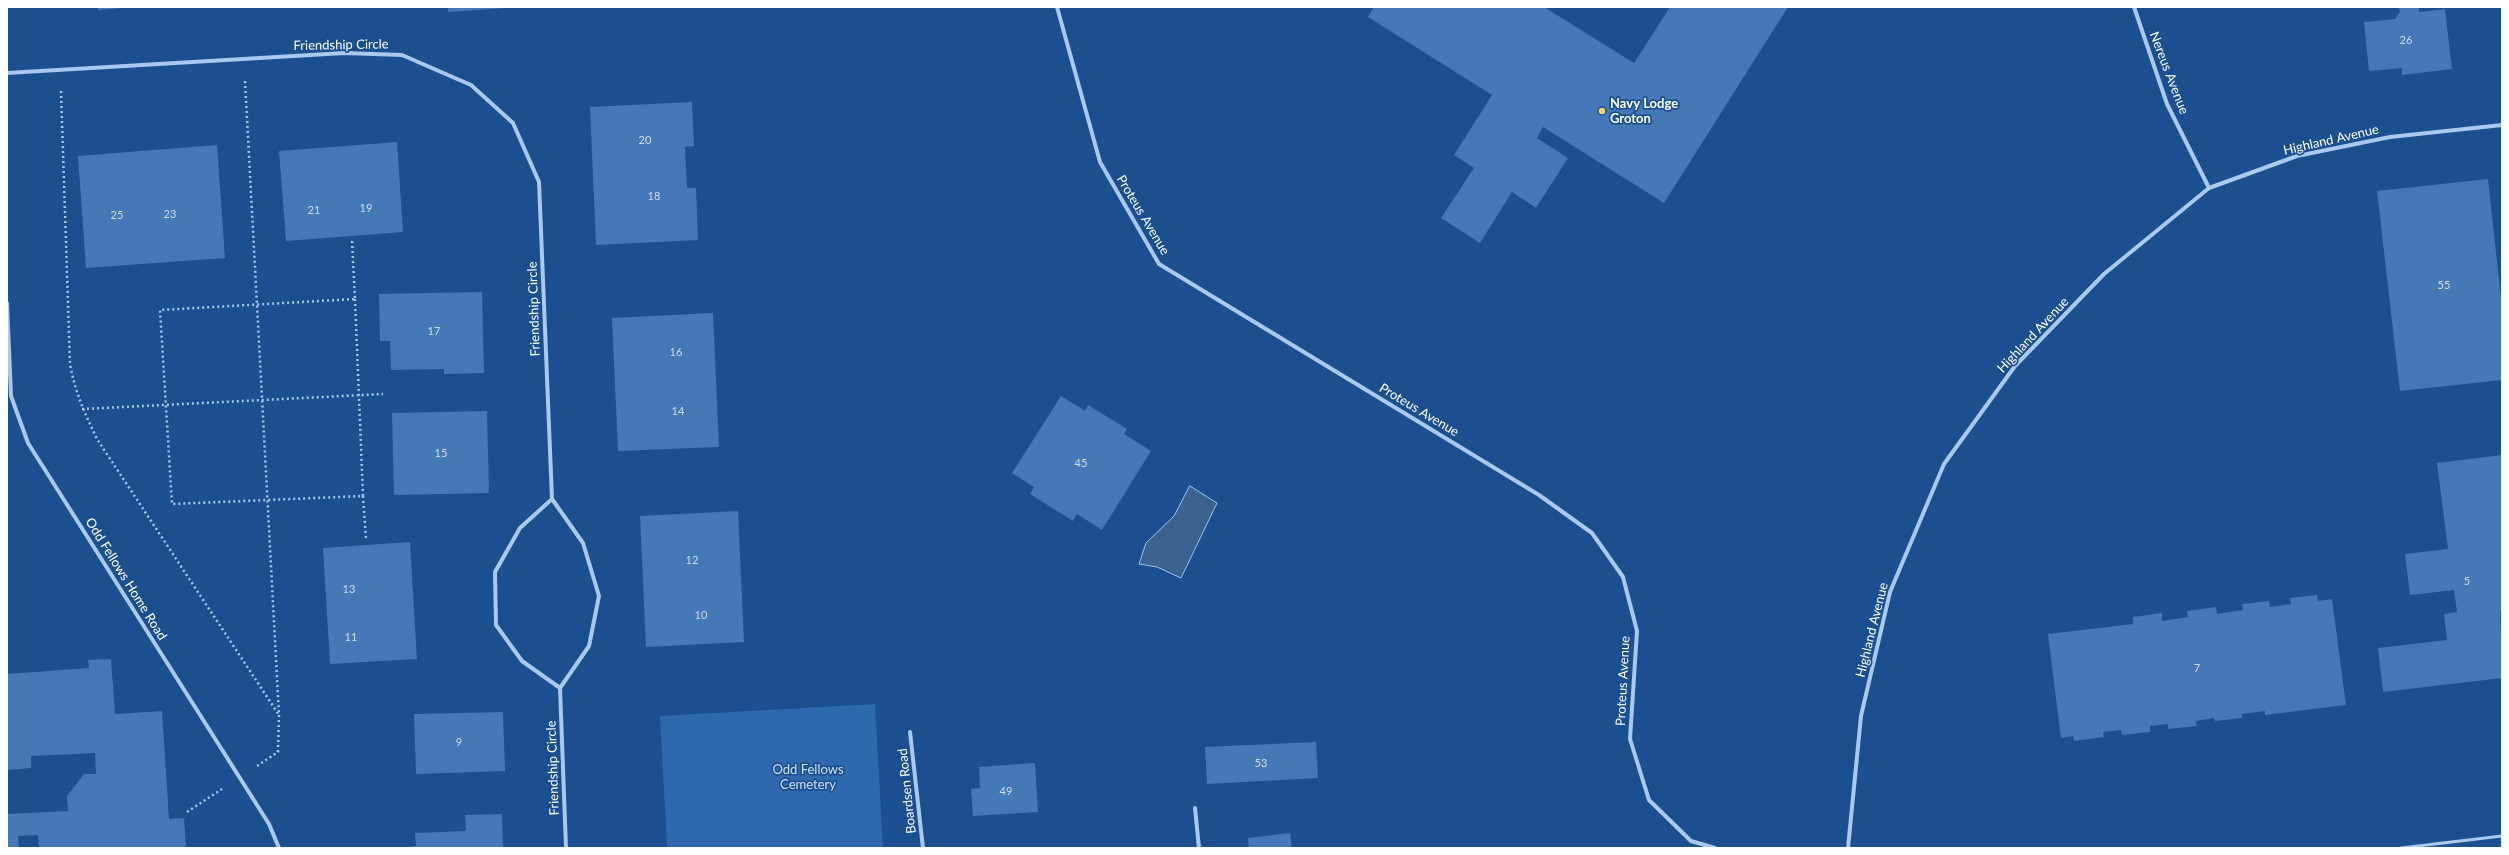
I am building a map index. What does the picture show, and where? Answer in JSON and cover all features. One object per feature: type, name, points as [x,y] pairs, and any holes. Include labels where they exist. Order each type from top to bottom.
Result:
[{"type":"street","name":"Proteus Avenue","points":[[1057,7],[1100,162],[1159,264],[1539,495],[1592,533],[1623,577],[1636,631],[1630,739],[1649,800],[1691,841],[1715,848]]},
{"type":"street","name":"Nereus Avenue","points":[[2134,7],[2167,104],[2209,188]]},
{"type":"street","name":"Friendship Circle","points":[[7,73],[344,53],[402,55],[471,85],[513,123],[539,182],[552,499]]},
{"type":"street","name":"Highland Avenue","points":[[1848,848],[1861,716],[1890,592],[1944,464],[2015,366],[2104,274],[2209,188],[2297,156],[2390,137],[2502,125]]},
{"type":"street","name":"Odd Fellows Home Road","points":[[7,303],[11,396],[28,443],[270,824],[279,848]]},
{"type":"street","points":[[552,499],[583,543],[599,596],[589,646],[560,688],[522,661],[496,625],[495,572],[520,528],[552,499]]},
{"type":"street","name":"Friendship Circle","points":[[560,688],[566,848]]},
{"type":"street","name":"Boardsen Road","points":[[910,732],[923,848]]},
{"type":"street","points":[[1195,808],[1199,848]]},
{"type":"lane","points":[[2401,848],[2502,836]]},
{"type":"path","points":[[187,812],[278,752],[279,715],[245,80],[238,80]]},
{"type":"path","points":[[68,90],[61,91],[70,364],[75,388],[82,409],[97,439],[279,715]]},
{"type":"path","points":[[352,241],[366,539]]},
{"type":"path","points":[[355,299],[160,310],[172,504],[363,496]]},
{"type":"path","points":[[82,409],[383,394]]},
{"type":"green space","name":"Odd Fellows Cemetery","points":[[875,704],[883,848],[667,848],[660,716]]},
{"type":"shaded area","points":[[1190,486],[1217,503],[1181,578],[1157,567],[1139,564],[1146,543],[1174,516]]},
{"type":"building","points":[[98,7],[124,7],[124,8],[98,10]]},
{"type":"building","points":[[448,7],[506,7],[506,8],[448,12]]},
{"type":"building","name":"Navy Lodge Groton","points":[[1374,7],[1544,7],[1634,63],[1670,7],[1788,7],[1664,203],[1543,127],[1537,138],[1568,158],[1536,208],[1512,192],[1480,243],[1441,218],[1474,168],[1454,155],[1492,95],[1368,17]]},
{"type":"building","points":[[2399,7],[2419,7],[2419,12],[2445,9],[2452,69],[2402,75],[2402,68],[2369,71],[2364,22],[2395,19],[2400,12]]},
{"type":"building","points":[[692,102],[694,146],[685,147],[687,188],[696,188],[698,240],[596,245],[590,107]]},
{"type":"building","points":[[397,142],[403,232],[286,241],[279,151]]},
{"type":"building","points":[[217,145],[225,258],[86,268],[78,156]]},
{"type":"building","points":[[2488,179],[2502,308],[2502,380],[2400,391],[2377,191]]},
{"type":"building","points":[[482,292],[484,373],[444,374],[444,369],[391,370],[390,341],[380,341],[379,294]]},
{"type":"building","points":[[713,313],[719,447],[618,451],[612,318]]},
{"type":"building","points":[[1061,396],[1085,411],[1088,405],[1127,429],[1124,434],[1151,451],[1102,530],[1077,514],[1073,521],[1030,494],[1034,487],[1012,473]]},
{"type":"building","points":[[487,411],[489,493],[394,495],[392,413]]},
{"type":"building","points":[[2502,455],[2502,611],[2500,611],[2502,678],[2383,692],[2378,648],[2447,640],[2444,614],[2457,612],[2454,590],[2410,595],[2405,554],[2448,549],[2437,463]]},
{"type":"building","points":[[738,511],[744,642],[646,647],[640,516]]},
{"type":"building","points":[[410,542],[417,659],[330,664],[323,548]]},
{"type":"building","points":[[2317,595],[2318,601],[2332,599],[2346,705],[2265,715],[2265,711],[2242,714],[2242,718],[2215,721],[2214,718],[2196,721],[2197,726],[2168,729],[2168,724],[2150,726],[2150,732],[2122,735],[2121,730],[2103,732],[2104,737],[2074,741],[2073,736],[2061,738],[2048,634],[2133,624],[2133,617],[2162,613],[2162,621],[2188,617],[2187,611],[2216,607],[2217,614],[2243,610],[2242,604],[2269,601],[2270,607],[2291,604],[2290,598]]},
{"type":"building","points":[[111,659],[115,714],[162,711],[169,819],[184,818],[186,848],[39,848],[38,835],[18,836],[19,848],[7,848],[7,814],[68,811],[67,796],[84,774],[96,774],[95,753],[31,756],[31,768],[7,770],[7,674],[89,668],[88,660]]},
{"type":"building","points":[[503,712],[505,771],[416,774],[414,714]]},
{"type":"building","points":[[1316,742],[1318,778],[1207,784],[1205,747]]},
{"type":"building","points":[[1035,763],[1038,812],[973,816],[971,789],[980,788],[979,767]]},
{"type":"building","points":[[502,814],[503,848],[402,848],[416,846],[415,833],[466,831],[465,815]]},
{"type":"building","points":[[1290,833],[1292,848],[1249,848],[1248,838]]},
{"type":"place","name":"Navy Lodge Groton","points":[[1602,111]]}]
